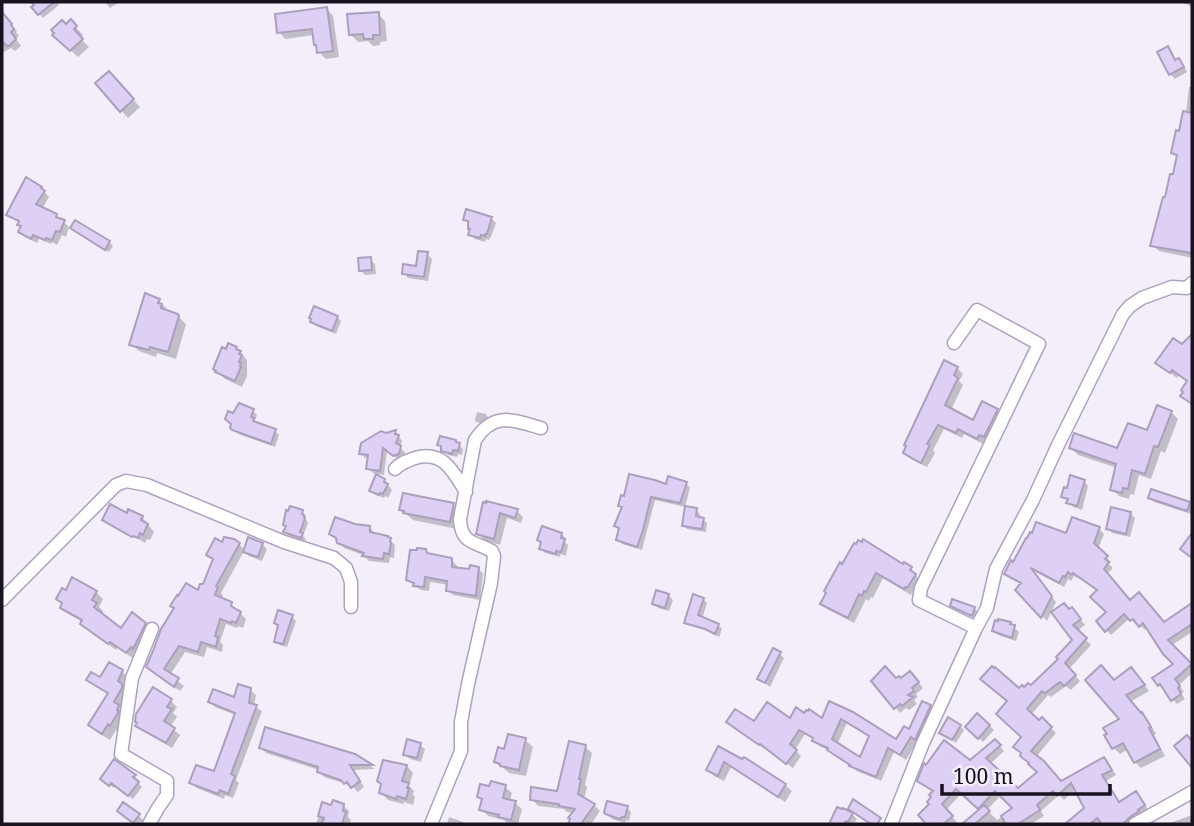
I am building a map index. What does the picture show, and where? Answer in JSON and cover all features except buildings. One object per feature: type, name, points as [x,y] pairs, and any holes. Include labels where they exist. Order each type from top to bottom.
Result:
[{"type":"street","points":[[897,821],[923,743],[987,608],[996,569],[1033,500],[1123,314],[1142,298],[1172,287],[1187,288],[1192,283]]},
{"type":"street","points":[[954,343],[977,310],[1039,344],[921,587],[919,600],[976,628]]},
{"type":"street","points":[[431,824],[461,751],[461,722],[491,583],[494,556],[492,551],[468,541],[460,531],[475,440],[490,424],[503,419],[541,428]]},
{"type":"street","points":[[395,469],[404,463],[427,456],[441,460],[450,468],[466,492]]},
{"type":"street","points":[[2,600],[108,492],[126,481],[147,485],[284,542],[334,558],[346,568],[351,582],[351,607]]},
{"type":"street","points":[[149,824],[167,795],[167,781],[121,754],[132,678],[152,629]]},
{"type":"street","points":[[1135,824],[1192,792]]}]
